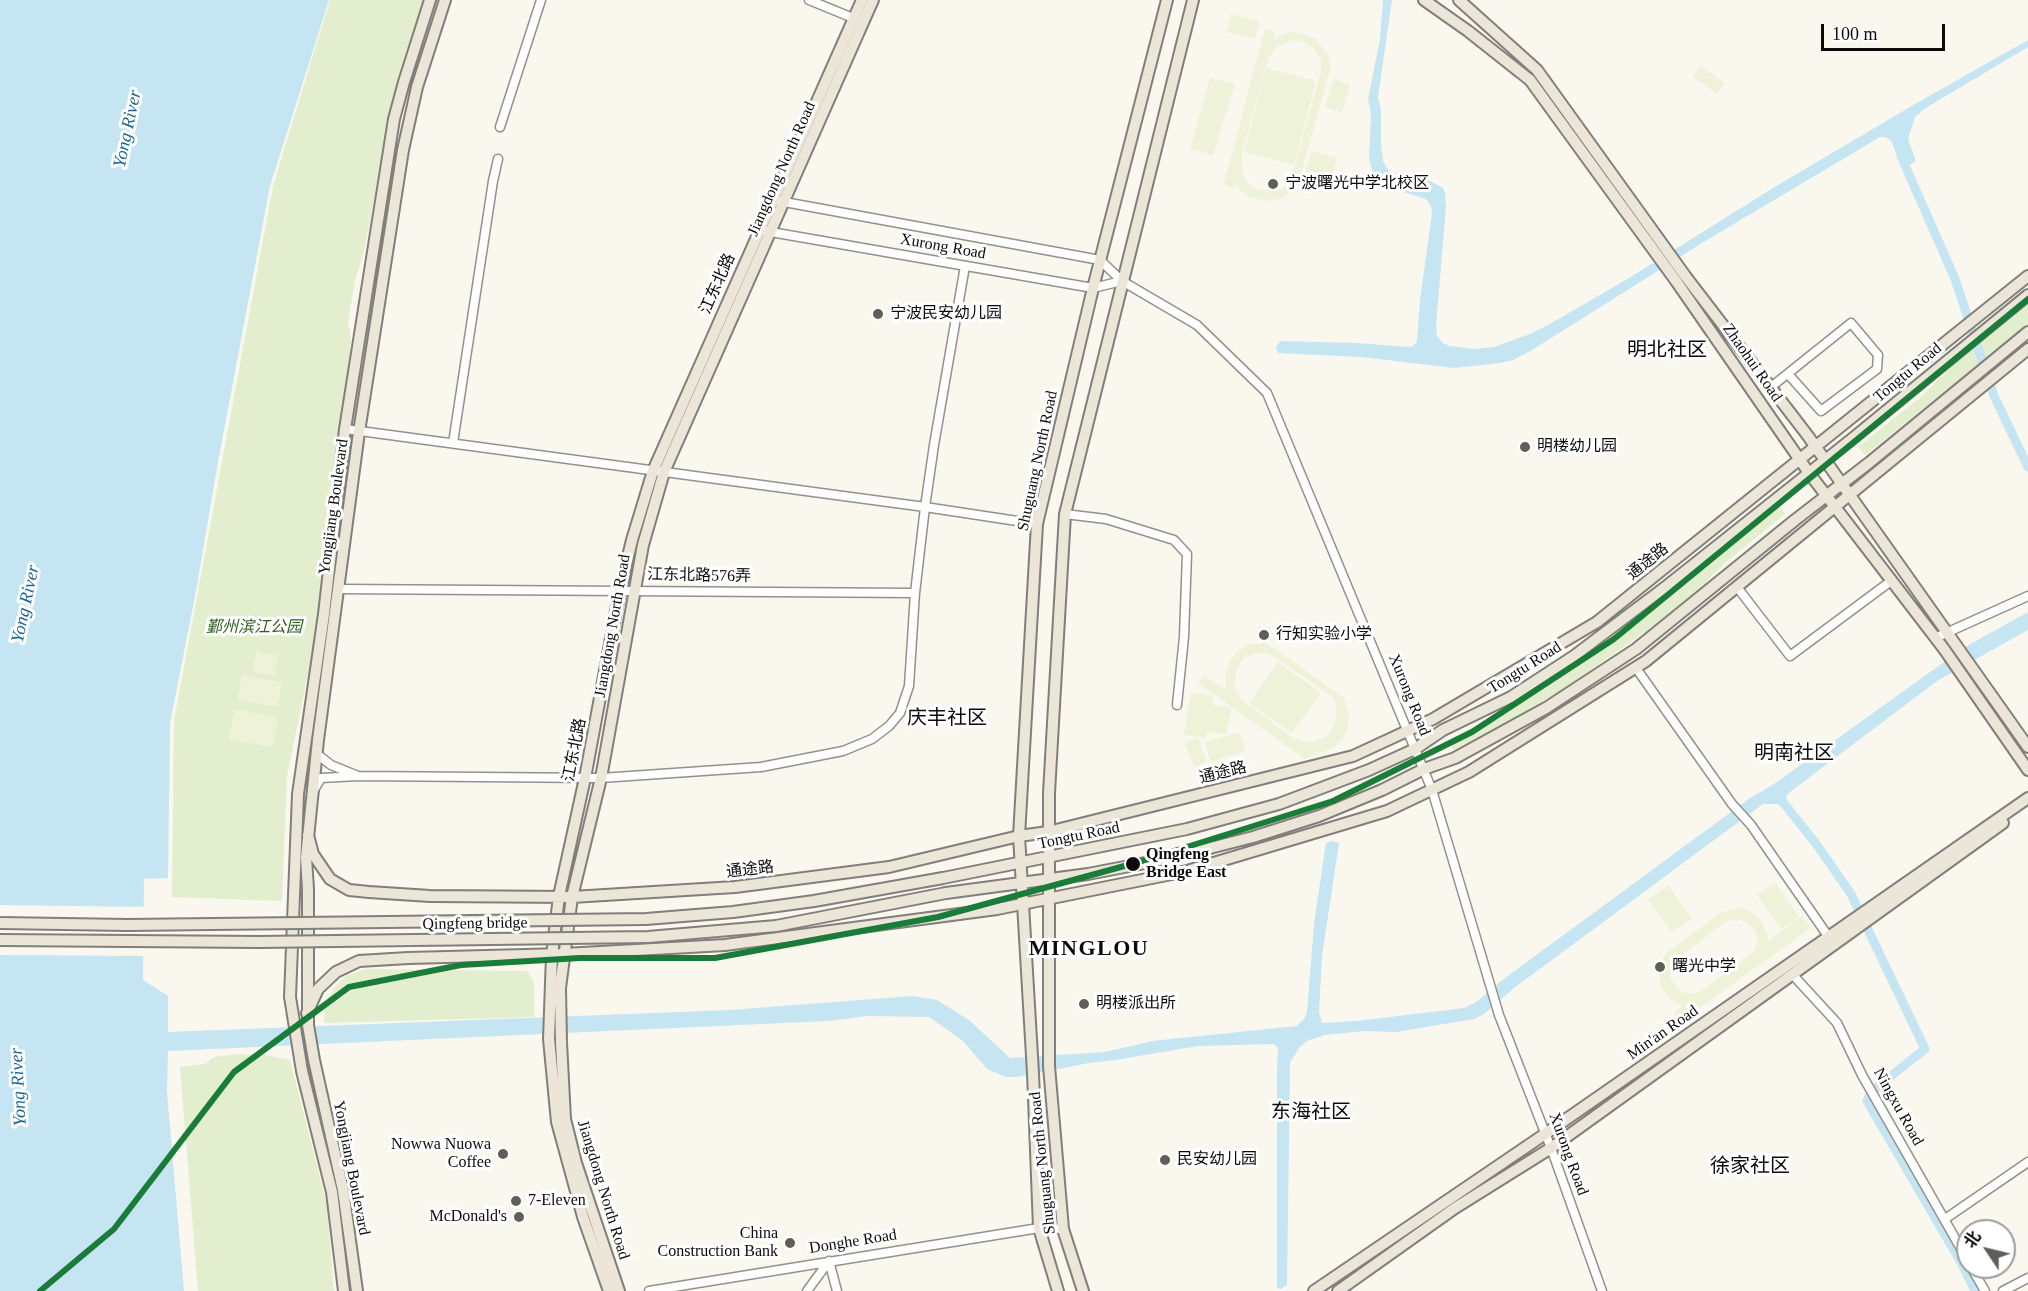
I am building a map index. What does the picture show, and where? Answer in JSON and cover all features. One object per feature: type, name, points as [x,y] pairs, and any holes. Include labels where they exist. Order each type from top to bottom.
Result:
[{"type":"main road","name":"Yongjiang Boulevard","points":[[344,1291],[332,1192],[299,1051],[290,997],[298,794],[324,614],[345,429],[394,119],[430,0]]},
{"type":"main road","name":"Yongjiang Boulevard","points":[[357,1291],[344,1190],[308,1025],[306,858],[311,796],[359,432],[403,150],[417,87],[445,0]]},
{"type":"main road","name":"Jiangdong North Road","points":[[859,20],[862,0]]},
{"type":"main road","name":"Jiangdong North Road","points":[[619,1291],[582,1183],[565,1119],[561,1042],[555,990],[564,954],[572,897],[601,778],[634,590],[658,472],[859,20],[873,0]]},
{"type":"main road","name":"Shuguang North Road","points":[[1058,1291],[1039,1228],[1032,1047],[1019,836],[1037,524],[1093,288],[1167,0]]},
{"type":"main road","points":[[1049,900],[1048,832],[1065,514],[1193,0]]},
{"type":"main road","name":"Zhaohui Road","points":[[1424,0],[1530,80],[1681,279],[1809,473],[1944,649],[2028,770]]},
{"type":"main road","name":"Zhaohui Road","points":[[1459,0],[1537,70],[1650,237]]},
{"type":"main road","name":"通途路","points":[[308,835],[313,854],[330,879],[349,890],[430,896],[572,897],[735,887],[881,868],[1019,836],[1048,832],[1353,756],[1433,719],[1597,622],[2028,276]]},
{"type":"main road","name":"Zhaohui Road","points":[[1681,279],[1771,387],[1816,446],[2028,747]]},
{"type":"main road","name":"Tongtu Road","points":[[943,878],[1187,829],[1279,804],[1369,770],[1415,749],[1443,730],[1511,697],[1574,656],[1809,473],[2028,295]]},
{"type":"main road","points":[[1023,882],[1088,874],[1171,858],[1253,837],[1319,816],[1382,790],[1424,769],[1455,758],[1546,708],[1636,649],[2028,332]]},
{"type":"main road","points":[[307,1013],[318,989],[336,972],[359,961],[552,955],[725,945],[985,911],[1187,871],[1387,811],[1469,772],[1636,668],[2028,349]]},
{"type":"main road","name":"江东北路","points":[[549,1039],[555,990],[552,955],[559,896],[585,778],[620,590],[632,540],[658,472]]},
{"type":"main road","name":"Min'an Road","points":[[1878,908],[2028,798]]},
{"type":"main road","name":"Min'an Road","points":[[1338,1291],[1455,1208],[1551,1148],[1792,974],[1848,929],[2028,806]]},
{"type":"main road","name":"Qingfeng bridge","points":[[0,923],[127,925],[646,919],[733,912],[814,901],[943,878]]},
{"type":"main road","name":"Qingfeng bridge","points":[[0,940],[260,942],[648,937],[776,926],[946,893],[1023,882]]},
{"type":"main road","name":"Shuguang North Road","points":[[1049,900],[1049,1066],[1063,1229],[1083,1291]]},
{"type":"main road","name":"Min'an Road","points":[[1314,1291],[1545,1134],[1828,936],[1848,929]]},
{"type":"main road","name":"Jiangdong North Road","points":[[549,1039],[556,1122],[583,1217],[609,1291]]},
{"type":"street","points":[[500,127],[541,0]]},
{"type":"street","points":[[809,0],[859,20]]},
{"type":"street","points":[[453,443],[498,159]]},
{"type":"street","name":"Xurong Road","points":[[778,201],[1100,260],[1122,282],[1197,325],[1267,393],[1432,790],[1499,1015],[1551,1148],[1602,1291]]},
{"type":"street","name":"Xurong Road","points":[[765,230],[1093,288],[1122,282]]},
{"type":"street","points":[[311,796],[321,778],[358,776],[601,778],[761,767],[843,751],[872,739],[896,719],[909,686],[915,593],[925,507],[965,266]]},
{"type":"street","points":[[1771,387],[1851,323],[1878,355],[1876,369],[1821,411],[1788,374]]},
{"type":"street","points":[[345,429],[1037,524]]},
{"type":"street","points":[[1065,514],[1106,519],[1174,540],[1187,554],[1184,637],[1177,705]]},
{"type":"street","points":[[1737,587],[1790,656],[1891,580]]},
{"type":"street","name":"江东北路576弄","points":[[338,589],[915,593]]},
{"type":"street","points":[[1935,638],[1950,636],[2028,596]]},
{"type":"street","points":[[1636,668],[1732,804],[1751,825],[1828,936]]},
{"type":"street","points":[[317,754],[331,765],[358,776]]},
{"type":"street","name":"Ningxu Road","points":[[1792,974],[1837,1023],[1863,1076],[1956,1239]]},
{"type":"street","points":[[1945,1219],[2028,1161]]},
{"type":"street","name":"Donghe Road","points":[[649,1291],[1039,1228],[1063,1229]]},
{"type":"street","points":[[807,1291],[829,1261]]},
{"type":"street","points":[[829,1261],[837,1291]]},
{"type":"street","points":[[2003,1291],[2028,1278]]},
{"type":"green space","name":"鄞州滨江公园","points":[[330,0],[425,0],[389,114],[369,227],[355,280],[348,322],[351,338],[349,364],[325,539],[315,639],[287,776],[282,901],[172,897],[174,721],[273,186]]},
{"type":"green space","points":[[1231,14],[1259,21],[1255,39],[1227,32]]},
{"type":"green space","points":[[1265,28],[1275,32],[1273,40],[1283,34],[1294,32],[1315,39],[1328,54],[1331,67],[1299,180],[1295,187],[1285,197],[1269,201],[1249,197],[1236,184],[1234,188],[1224,184]],"holes":[[[1294,40],[1302,41],[1313,48],[1321,60],[1321,71],[1293,173],[1283,188],[1275,191],[1258,190],[1250,185],[1243,175],[1241,156],[1268,58],[1277,46]]]},
{"type":"green space","points":[[1700,66],[1725,83],[1717,94],[1693,77]]},
{"type":"green space","points":[[1266,68],[1316,81],[1294,165],[1244,152]]},
{"type":"green space","points":[[1210,78],[1235,84],[1213,155],[1190,149]]},
{"type":"green space","points":[[1333,79],[1350,84],[1342,112],[1325,107]]},
{"type":"green space","points":[[1311,151],[1337,158],[1329,189],[1303,183]]},
{"type":"green space","points":[[2028,304],[2028,324],[1865,455],[1858,447],[1923,395],[1954,364]]},
{"type":"green space","points":[[1779,506],[1785,514],[1649,629],[1571,684],[1509,721],[1453,750],[1449,740],[1529,697],[1552,678],[1639,617]]},
{"type":"green space","points":[[1264,641],[1344,698],[1349,716],[1348,728],[1343,738],[1333,748],[1305,759],[1198,683],[1204,675],[1226,690],[1225,674],[1231,659],[1250,644],[1262,644]],"holes":[[[1257,653],[1268,654],[1331,696],[1335,702],[1337,714],[1334,726],[1327,736],[1314,742],[1293,738],[1242,700],[1235,689],[1236,670],[1244,658]]]},
{"type":"green space","points":[[256,651],[278,655],[274,676],[253,672]]},
{"type":"green space","points":[[1278,662],[1321,693],[1292,733],[1249,703]]},
{"type":"green space","points":[[242,675],[282,682],[278,707],[238,700]]},
{"type":"green space","points":[[1191,693],[1213,696],[1212,705],[1231,707],[1227,734],[1207,732],[1206,738],[1184,735]]},
{"type":"green space","points":[[234,709],[278,717],[273,747],[229,740]]},
{"type":"green space","points":[[1239,732],[1245,751],[1211,762],[1205,742]]},
{"type":"green space","points":[[1198,738],[1207,762],[1194,767],[1185,742]]},
{"type":"green space","points":[[1775,883],[1799,917],[1782,929],[1757,895]]},
{"type":"green space","points":[[1668,885],[1692,918],[1672,932],[1648,900]]},
{"type":"green space","points":[[1738,908],[1748,910],[1761,920],[1768,935],[1767,942],[1802,916],[1811,928],[1681,1021],[1674,1012],[1682,1006],[1670,999],[1661,988],[1659,970],[1663,958],[1722,912]],"holes":[[[1738,919],[1747,923],[1756,932],[1757,943],[1754,952],[1700,992],[1691,994],[1678,990],[1670,977],[1673,962],[1725,922]]]},
{"type":"green space","points":[[366,969],[527,971],[534,982],[534,1017],[324,1023],[325,1005],[333,989],[346,976]]},
{"type":"green space","points":[[239,1054],[290,1060],[327,1205],[334,1291],[198,1291],[180,1067],[205,1064],[214,1057]]},
{"type":"water","name":"Yong River","points":[[0,0],[329,0],[270,186],[170,723],[168,878],[144,879],[143,980],[168,996],[168,1032],[730,1010],[913,996],[937,1000],[969,1020],[1010,1058],[1105,1052],[1152,1041],[1297,1026],[1305,1018],[1307,1012],[1314,924],[1326,843],[1331,841],[1339,843],[1322,956],[1319,1012],[1322,1023],[1464,1008],[1476,1002],[1505,978],[1750,798],[1774,784],[1965,647],[2028,612],[2028,630],[1937,681],[1790,792],[1786,796],[1787,801],[1793,807],[1786,812],[1778,804],[1763,804],[1514,988],[1484,1014],[1474,1019],[1396,1032],[1364,1031],[1325,1035],[1307,1041],[1300,1047],[1290,1062],[1287,1285],[1281,1289],[1277,1288],[1278,1048],[1274,1044],[1198,1046],[1006,1077],[987,1069],[963,1041],[929,1017],[868,1016],[828,1021],[168,1051],[167,1092],[184,1291],[0,1291]]},
{"type":"water","points":[[1383,0],[1392,0],[1378,97],[1381,110],[1383,161],[1389,172],[1430,181],[1443,188],[1446,207],[1437,336],[1449,346],[1474,349],[1494,347],[1548,325],[1915,104],[2028,40],[2028,47],[1924,109],[1915,117],[1908,139],[1916,161],[1903,169],[1891,141],[1880,137],[1707,240],[1513,360],[1454,368],[1362,357],[1278,353],[1276,347],[1280,341],[1408,347],[1413,346],[1417,341],[1420,300],[1432,214],[1431,206],[1426,199],[1391,188],[1380,181],[1372,171],[1369,158],[1371,113],[1368,99],[1380,39]]},
{"type":"pier","points":[[0,905],[147,907],[147,956],[0,955]]},
{"type":"waterway","points":[[1901,156],[1955,279],[1994,396],[2028,467]]},
{"type":"waterway","points":[[1782,801],[1817,845],[1851,894],[1925,1049],[1871,1092],[1867,1101],[1962,1264],[1975,1291]]},
{"type":"transit line","points":[[40,1291],[114,1229],[234,1072],[349,987],[461,965],[580,958],[715,958],[938,917],[1139,862],[1333,801],[1472,732],[1614,639],[2028,299]]},
{"type":"place","name":"宁波曙光中学北校区","points":[[1273,184]]},
{"type":"place","name":"宁波民安幼儿园","points":[[878,314]]},
{"type":"place","name":"明楼幼儿园","points":[[1525,447]]},
{"type":"place","name":"行知实验小学","points":[[1264,635]]},
{"type":"place","name":"Qingfeng Bridge East","points":[[1133,864]]},
{"type":"place","name":"曙光中学","points":[[1660,967]]},
{"type":"place","name":"明楼派出所","points":[[1084,1004]]},
{"type":"place","name":"Nowwa Nuowa Coffee","points":[[503,1154]]},
{"type":"place","name":"民安幼儿园","points":[[1165,1160]]},
{"type":"place","name":"7-Eleven","points":[[516,1201]]},
{"type":"place","name":"McDonald's","points":[[519,1217]]},
{"type":"place","name":"China Construction Bank","points":[[790,1243]]},
{"type":"district","name":"明北社区","points":[[1667,351]]},
{"type":"district","name":"庆丰社区","points":[[947,719]]},
{"type":"district","name":"明南社区","points":[[1794,754]]},
{"type":"district","name":"MINGLOU","points":[[1089,949]]},
{"type":"district","name":"东海社区","points":[[1311,1113]]},
{"type":"district","name":"徐家社区","points":[[1750,1167]]}]
